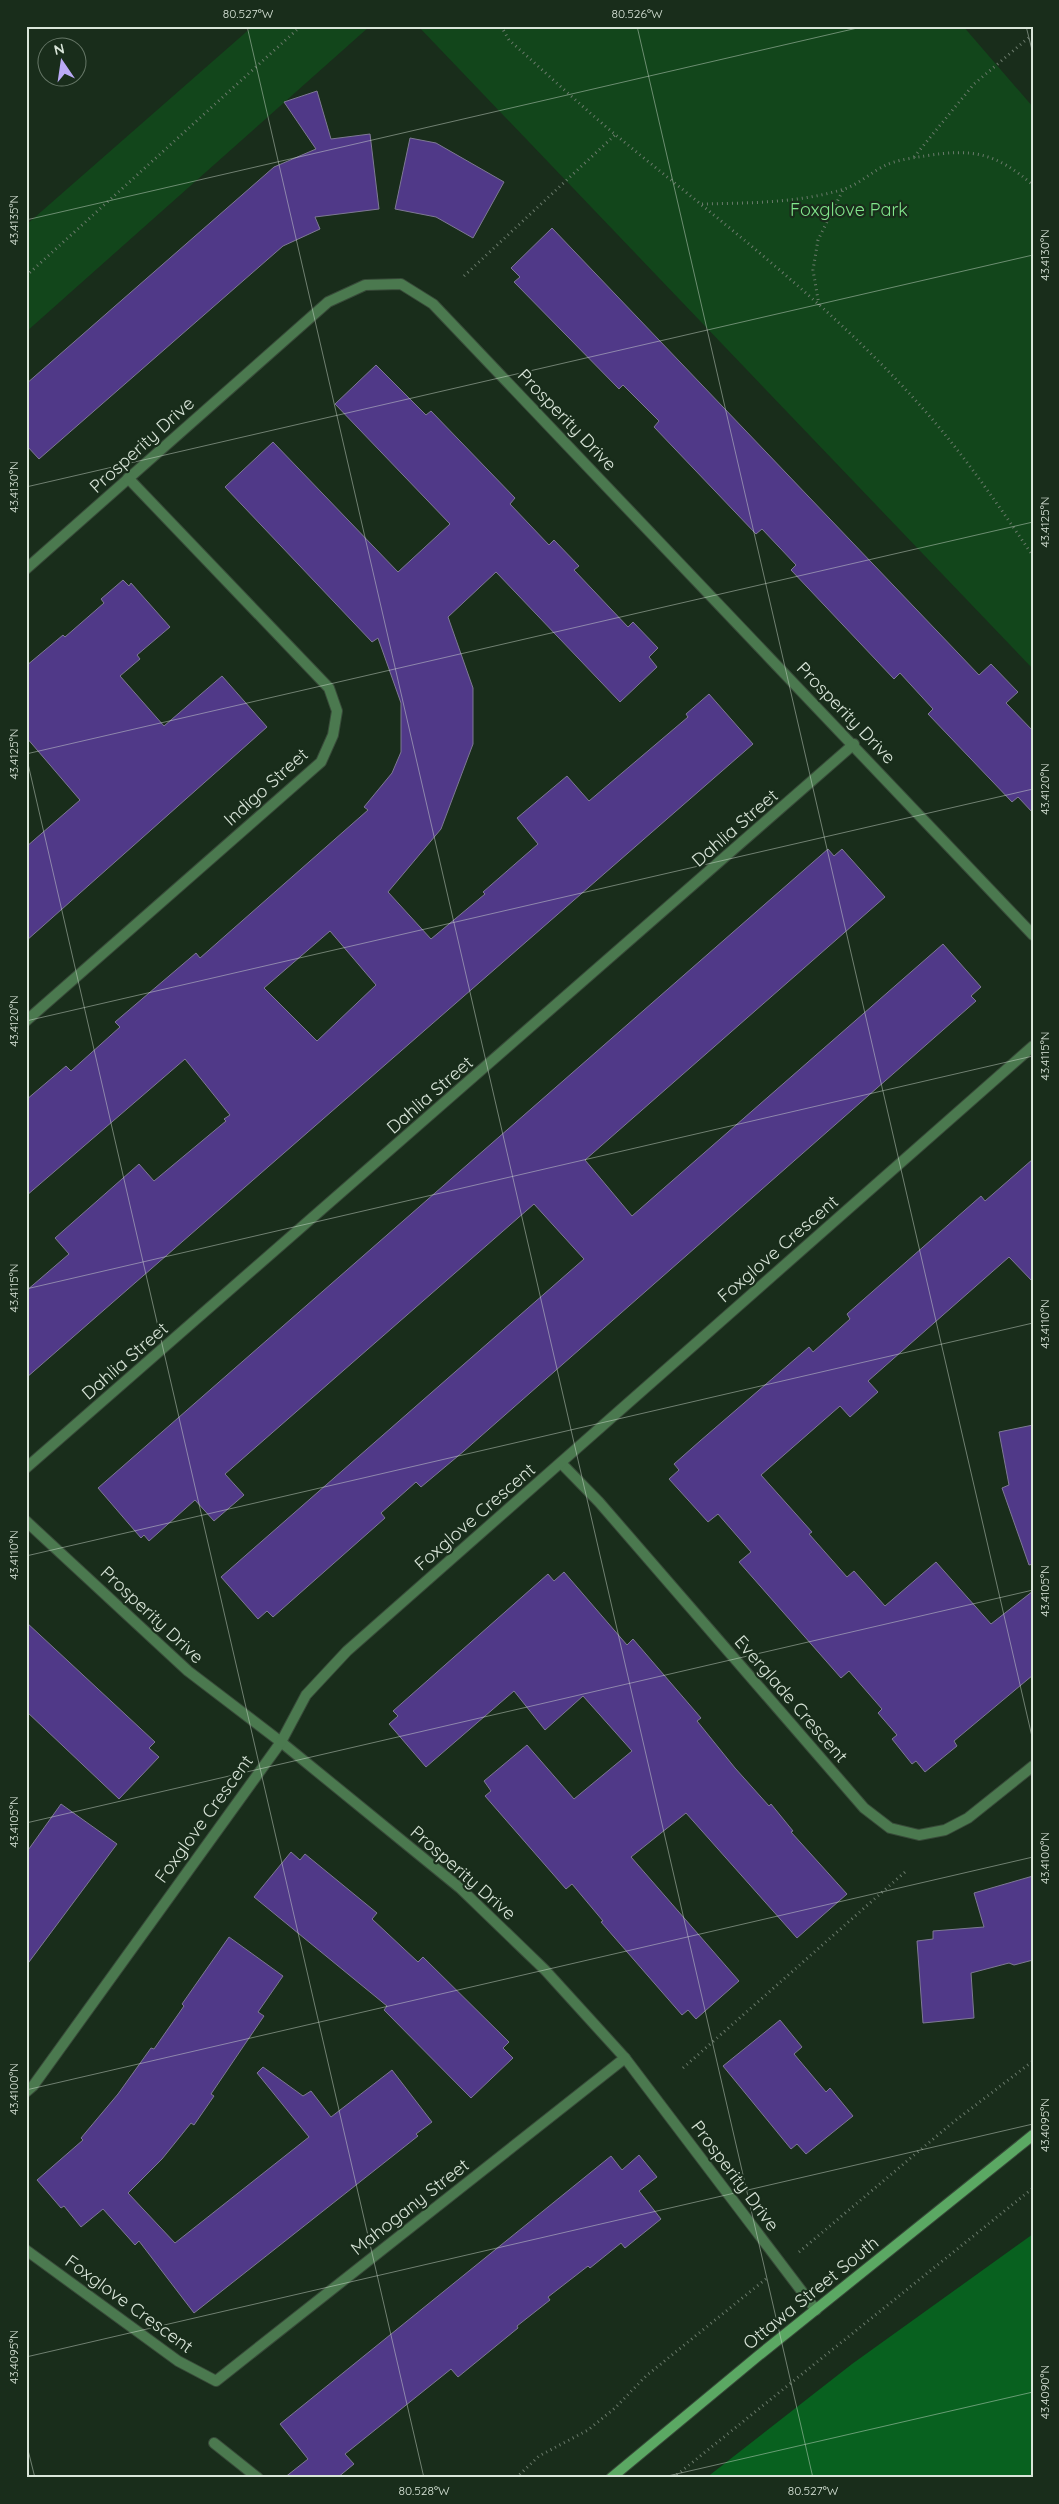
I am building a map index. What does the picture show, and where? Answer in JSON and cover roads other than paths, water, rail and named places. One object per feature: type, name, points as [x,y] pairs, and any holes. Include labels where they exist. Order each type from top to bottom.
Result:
[{"type":"main road","name":"Ottawa Street South","points":[[611,2478],[1033,2135]]},
{"type":"street","name":"Prosperity Drive","points":[[26,569],[328,302],[365,285],[401,284],[434,304],[854,744],[1033,935]]},
{"type":"street","name":"Indigo Street","points":[[26,1021],[321,762],[333,735],[337,712],[329,688],[128,478]]},
{"type":"street","name":"Dahlia Street","points":[[26,1468],[854,744]]},
{"type":"street","name":"Foxglove Crescent","points":[[26,2092],[33,2086],[281,1742],[306,1695],[347,1651],[1033,1046]]},
{"type":"street","name":"Everglade Crescent","points":[[561,1463],[599,1502],[864,1808],[890,1828],[919,1835],[946,1830],[968,1818],[1033,1766]]},
{"type":"street","name":"Prosperity Drive","points":[[26,1521],[188,1672],[281,1742],[460,1888],[545,1970],[626,2058],[816,2310]]},
{"type":"street","name":"Mahogany Street","points":[[216,2381],[626,2058]]},
{"type":"street","name":"Foxglove Crescent","points":[[26,2250],[178,2362],[216,2381]]},
{"type":"street","points":[[214,2443],[258,2478]]},
{"type":"park label","name":"Foxglove Park","points":[[849,210]]}]
